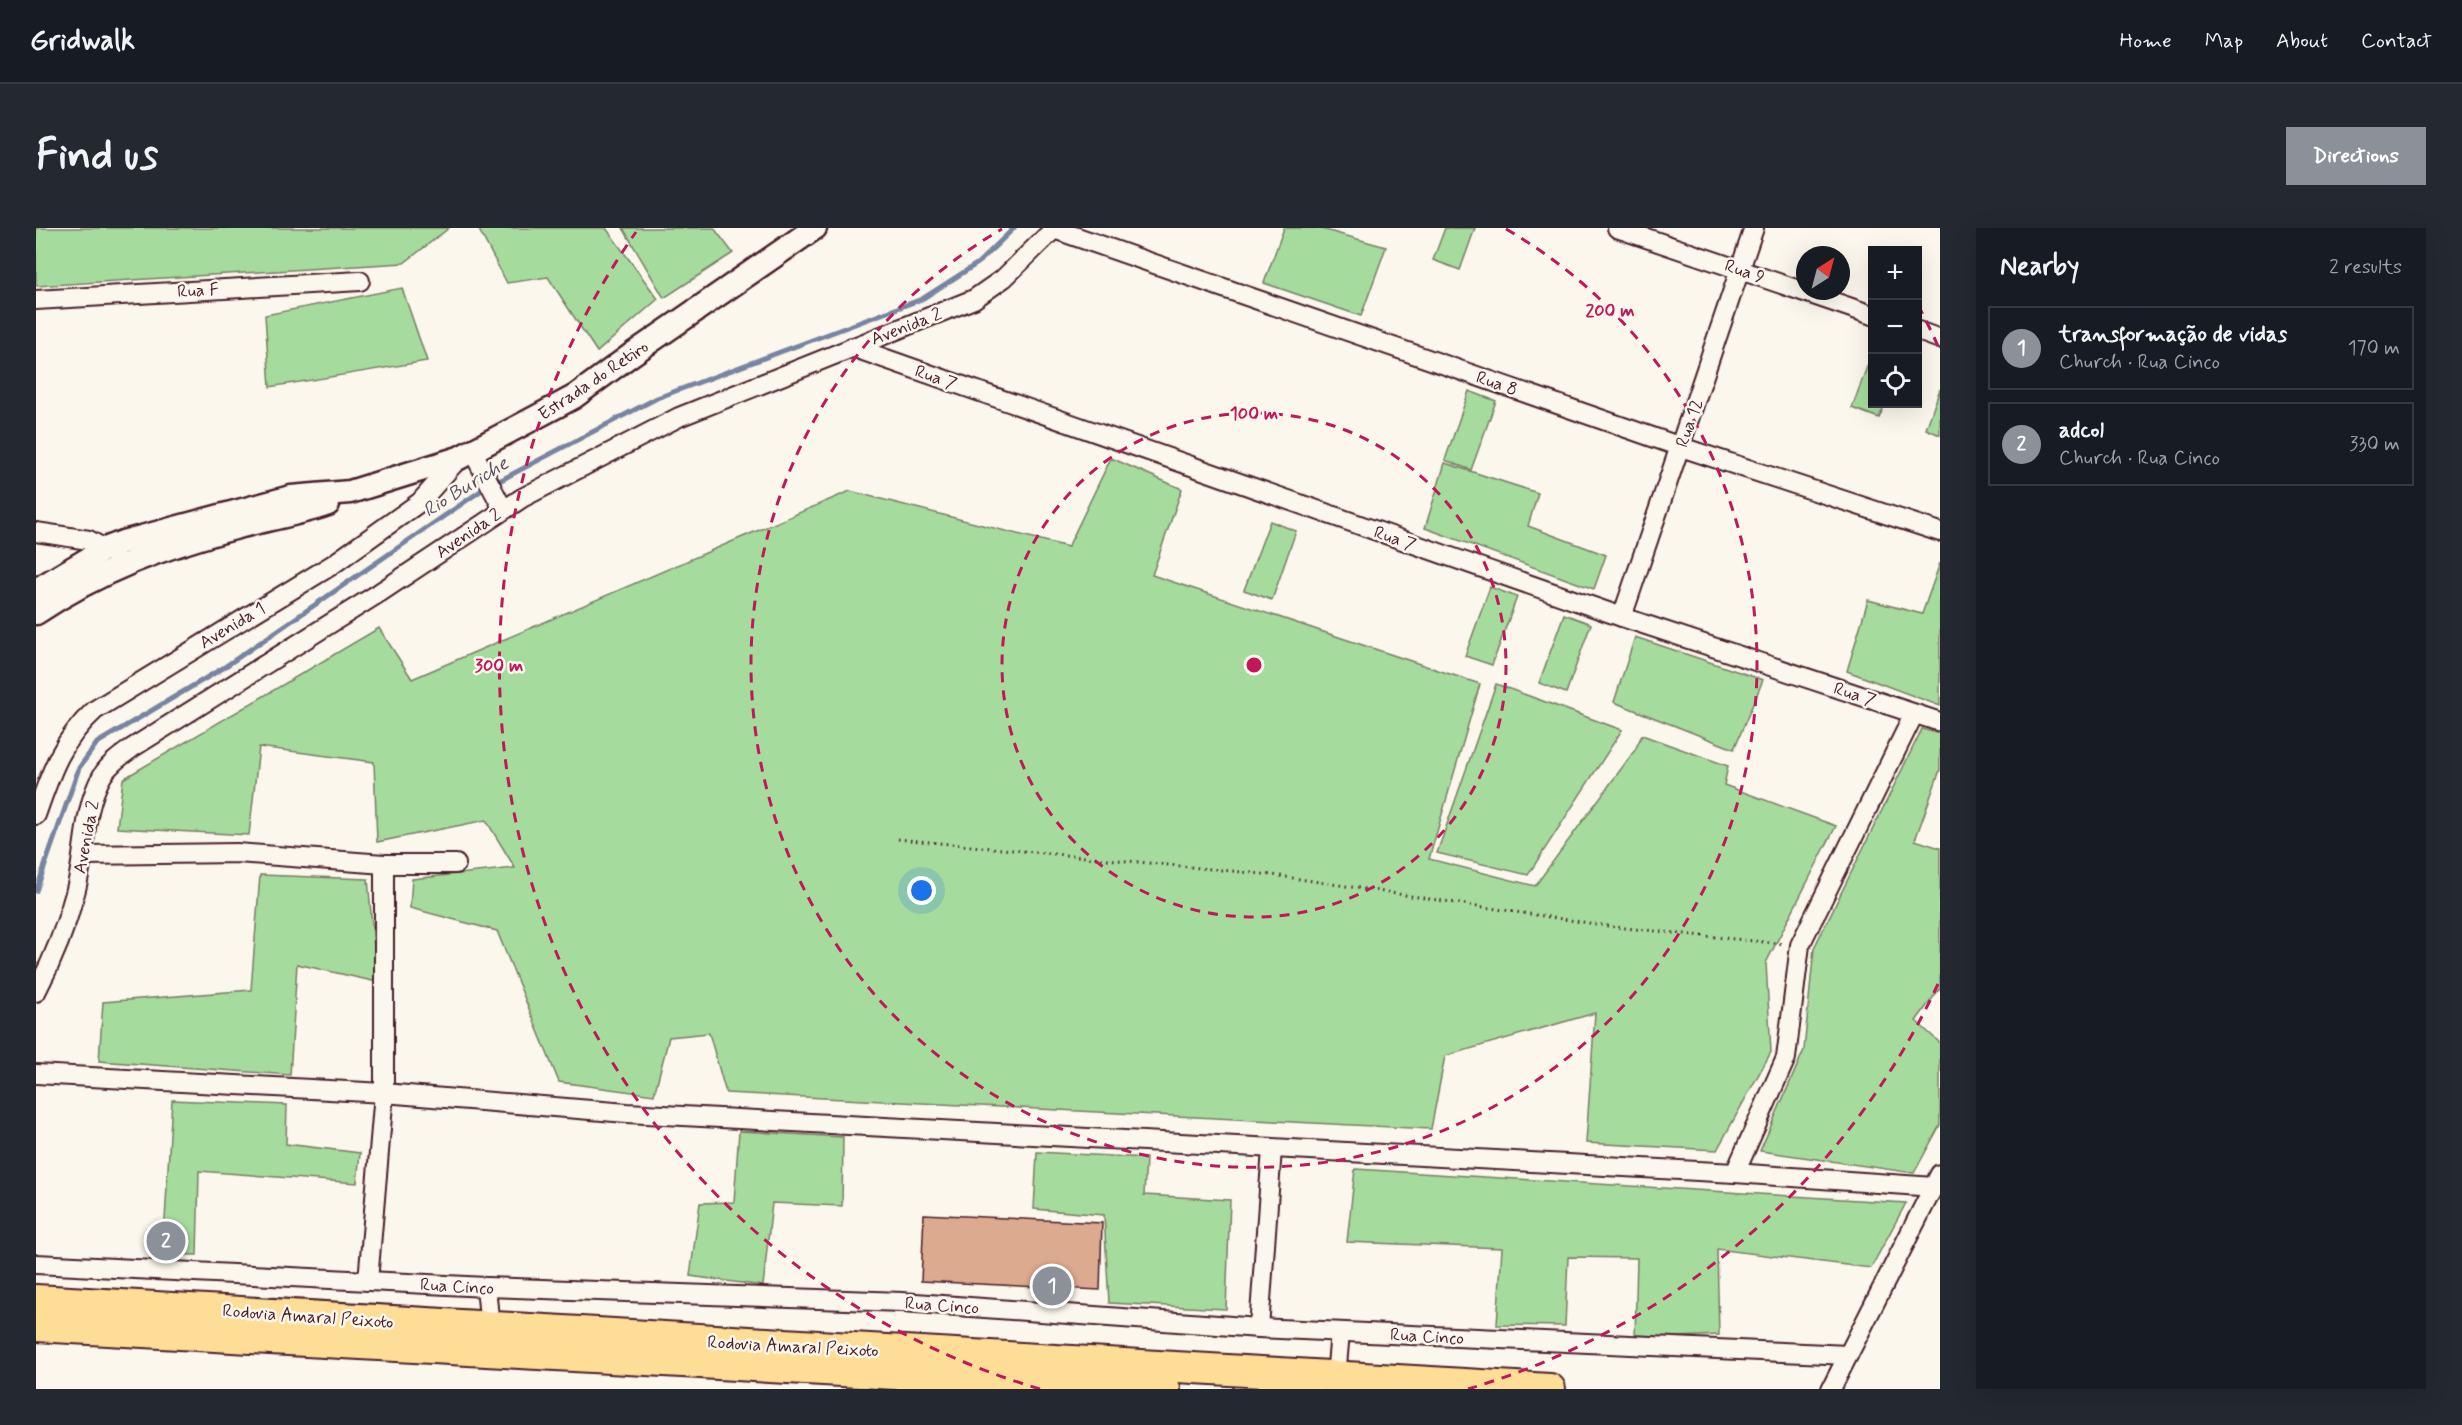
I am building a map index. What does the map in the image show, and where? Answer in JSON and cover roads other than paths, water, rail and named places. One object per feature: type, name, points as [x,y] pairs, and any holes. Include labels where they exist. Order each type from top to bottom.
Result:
[{"type":"highway","name":"Rodovia Amaral Peixoto","points":[[36,1299],[490,1328],[1550,1389]]},
{"type":"highway","name":"Rodovia Amaral Peixoto","points":[[36,1326],[1165,1389]]},
{"type":"street","name":"Estrada do Retiro","points":[[36,613],[62,596],[125,563],[238,527],[318,507],[350,492],[466,455],[574,397],[815,228]]},
{"type":"street","name":"Avenida 2","points":[[36,992],[48,970],[76,891],[94,794],[102,775],[132,748],[379,593],[500,502],[679,417],[974,299],[1004,278],[1055,228]]},
{"type":"street","name":"Rua 8","points":[[1055,228],[1681,447],[1940,532]]},
{"type":"street","name":"Rua 9","points":[[1617,228],[1868,314]]},
{"type":"street","name":"Rua 12","points":[[1622,617],[1754,228]]},
{"type":"street","name":"Rua F","points":[[36,300],[360,281]]},
{"type":"street","points":[[1922,333],[1940,339]]},
{"type":"street","name":"Rua 7","points":[[852,347],[1622,617],[1940,722]]},
{"type":"street","points":[[466,455],[485,475],[500,502]]},
{"type":"street","name":"Avenida 1","points":[[36,814],[60,752],[76,727],[95,710],[358,547],[420,501],[466,455]]},
{"type":"street","name":"Estrada do Retiro","points":[[36,590],[105,549],[291,497],[350,492]]},
{"type":"street","points":[[36,532],[83,539],[105,549],[125,563]]},
{"type":"street","points":[[1734,1173],[1786,1058],[1800,945],[1914,714]]},
{"type":"street","points":[[83,855],[237,853],[384,864],[456,864]]},
{"type":"street","points":[[368,1281],[384,1093],[384,864]]},
{"type":"street","points":[[36,1074],[384,1093],[639,1114],[1734,1173],[1937,1180],[1831,1389]]},
{"type":"street","points":[[1258,1328],[1272,1149]]},
{"type":"street","name":"Rua Cinco","points":[[36,1264],[486,1287],[902,1302],[1258,1328],[1848,1355]]},
{"type":"street","points":[[486,1287],[490,1328]]},
{"type":"street","points":[[1336,1377],[1340,1332]]},
{"type":"waterway","name":"Rio Buriche","points":[[36,891],[79,768],[97,743],[223,668],[482,490],[657,398],[922,299],[978,263],[1014,228]]},
{"type":"place","name":"adcol","points":[[166,1241]]},
{"type":"place","name":"transformação de vidas","points":[[1052,1286]]}]
